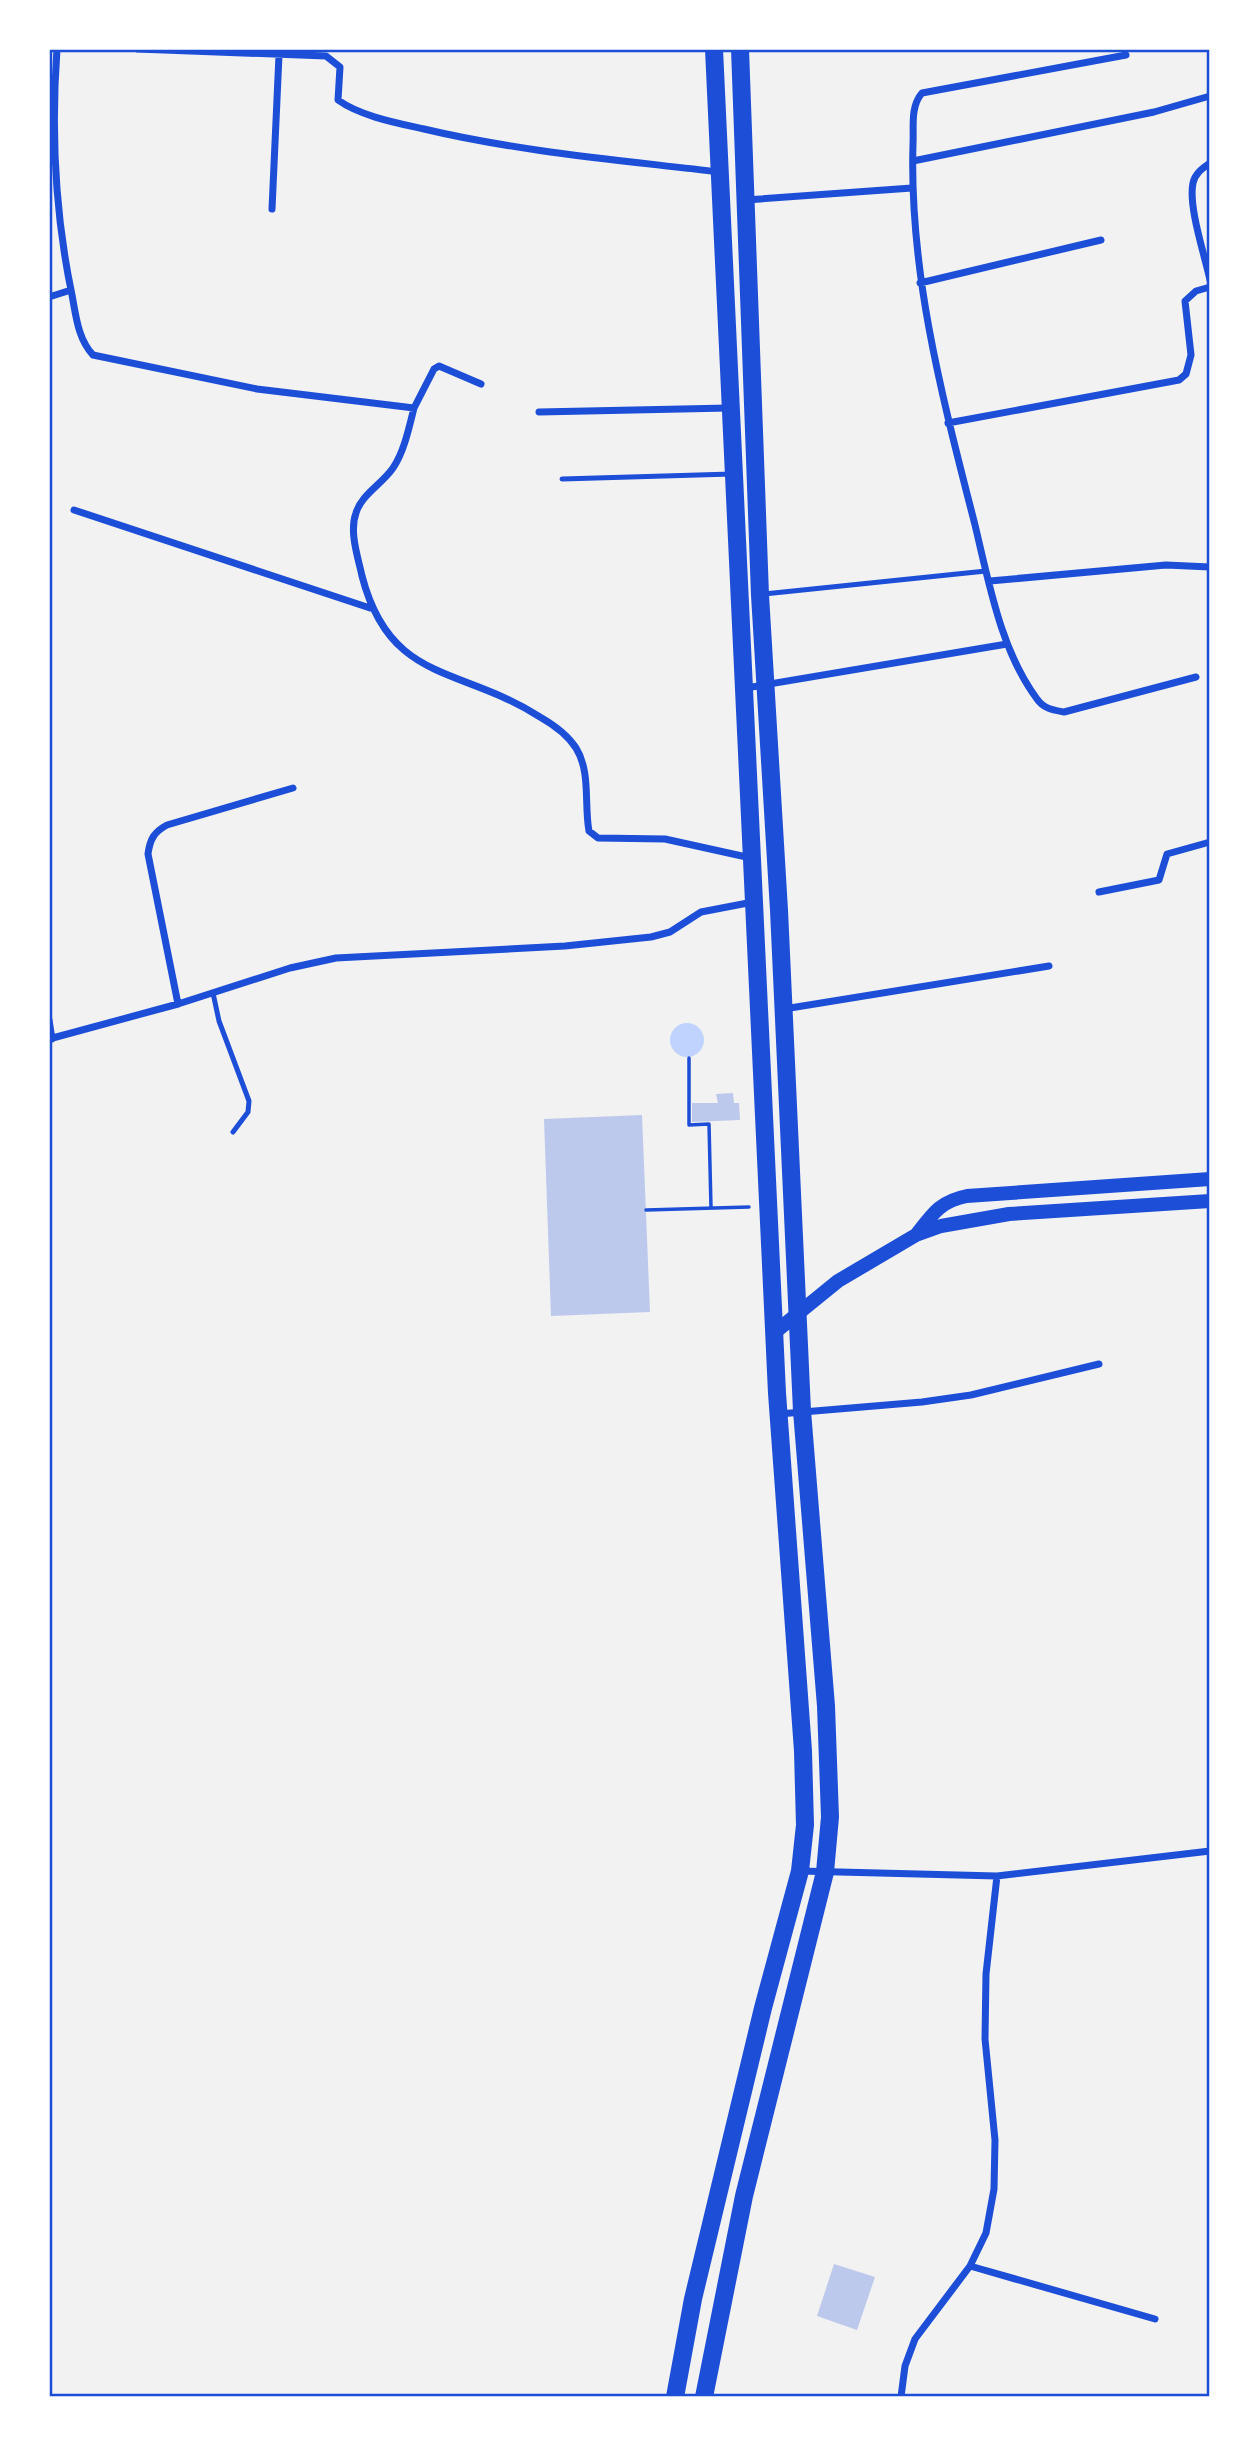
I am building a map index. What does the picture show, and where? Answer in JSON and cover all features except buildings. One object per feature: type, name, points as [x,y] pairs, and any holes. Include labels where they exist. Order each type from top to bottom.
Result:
[{"type":"main road","points":[[675,2397],[693,2299],[762,2008],[800,1871],[805,1793],[778,1414],[714,49]]},
{"type":"main road","points":[[704,2397],[744,2196],[825,1872],[830,1817],[827,1706],[802,1411],[765,686],[740,49]]},
{"type":"main road","points":[[765,1143],[789,1141]]},
{"type":"main road","points":[[916,1235],[939,1206],[949,1200],[967,1196],[1210,1179]]},
{"type":"main road","points":[[774,1333],[797,1311],[838,1281],[916,1235],[965,1219],[1210,1201]]},
{"type":"street","points":[[57,49],[52,107],[60,234],[79,330],[85,347],[93,355],[257,389],[414,408]]},
{"type":"street","points":[[137,49],[326,56],[340,66],[338,100],[400,123],[479,142],[719,172]]},
{"type":"street","points":[[272,209],[279,55]]},
{"type":"street","points":[[1126,55],[922,93],[914,108],[912,161],[920,283],[948,423],[986,571],[1007,644],[1037,700],[1048,710],[1064,712],[1196,677]]},
{"type":"street","points":[[912,161],[1166,110],[1210,96]]},
{"type":"street","points":[[1210,163],[1198,172],[1192,183],[1193,201],[1210,280]]},
{"type":"street","points":[[746,200],[912,188]]},
{"type":"street","points":[[920,283],[1101,240]]},
{"type":"street","points":[[948,423],[1179,380],[1186,374],[1191,355],[1185,301],[1196,291],[1210,287]]},
{"type":"street","points":[[49,297],[71,290]]},
{"type":"street","points":[[481,384],[439,366],[434,369],[414,408],[394,467],[362,502],[355,514],[357,557],[370,608],[395,646],[414,659],[529,709],[561,730],[578,750],[586,779],[589,831],[598,838],[665,839],[751,858]]},
{"type":"street","points":[[540,412],[729,408]]},
{"type":"street","points":[[74,510],[370,608]]},
{"type":"street","points":[[990,581],[1166,565],[1210,568]]},
{"type":"street","points":[[742,688],[1007,644]]},
{"type":"street","points":[[178,1004],[148,854],[150,841],[156,831],[167,825],[293,789]]},
{"type":"street","points":[[1099,892],[1159,880],[1167,854],[1210,842]]},
{"type":"street","points":[[49,1020],[50,1039],[178,1004],[290,968],[336,958],[565,946],[652,937],[670,932],[701,912],[754,901]]},
{"type":"street","points":[[783,1010],[1049,966]]},
{"type":"street","points":[[778,1414],[922,1402],[971,1395],[1099,1364]]},
{"type":"street","points":[[800,1871],[997,1876],[1210,1851]]},
{"type":"street","points":[[901,2397],[905,2366],[915,2339],[970,2266],[986,2233],[995,2189],[995,2140],[985,2026],[986,1974],[997,1876]]},
{"type":"street","points":[[970,2266],[1155,2319]]},
{"type":"lane","points":[[562,479],[732,474]]},
{"type":"lane","points":[[761,595],[986,571]]},
{"type":"lane","points":[[213,992],[219,1021],[249,1101],[248,1112],[233,1132]]},
{"type":"path","points":[[689,1058],[690,1125],[709,1124],[711,1208]]},
{"type":"path","points":[[646,1210],[768,1206]]},
{"type":"water","points":[[687,1023],[699,1028],[704,1040],[699,1052],[687,1057],[675,1052],[670,1040],[675,1028]]}]
